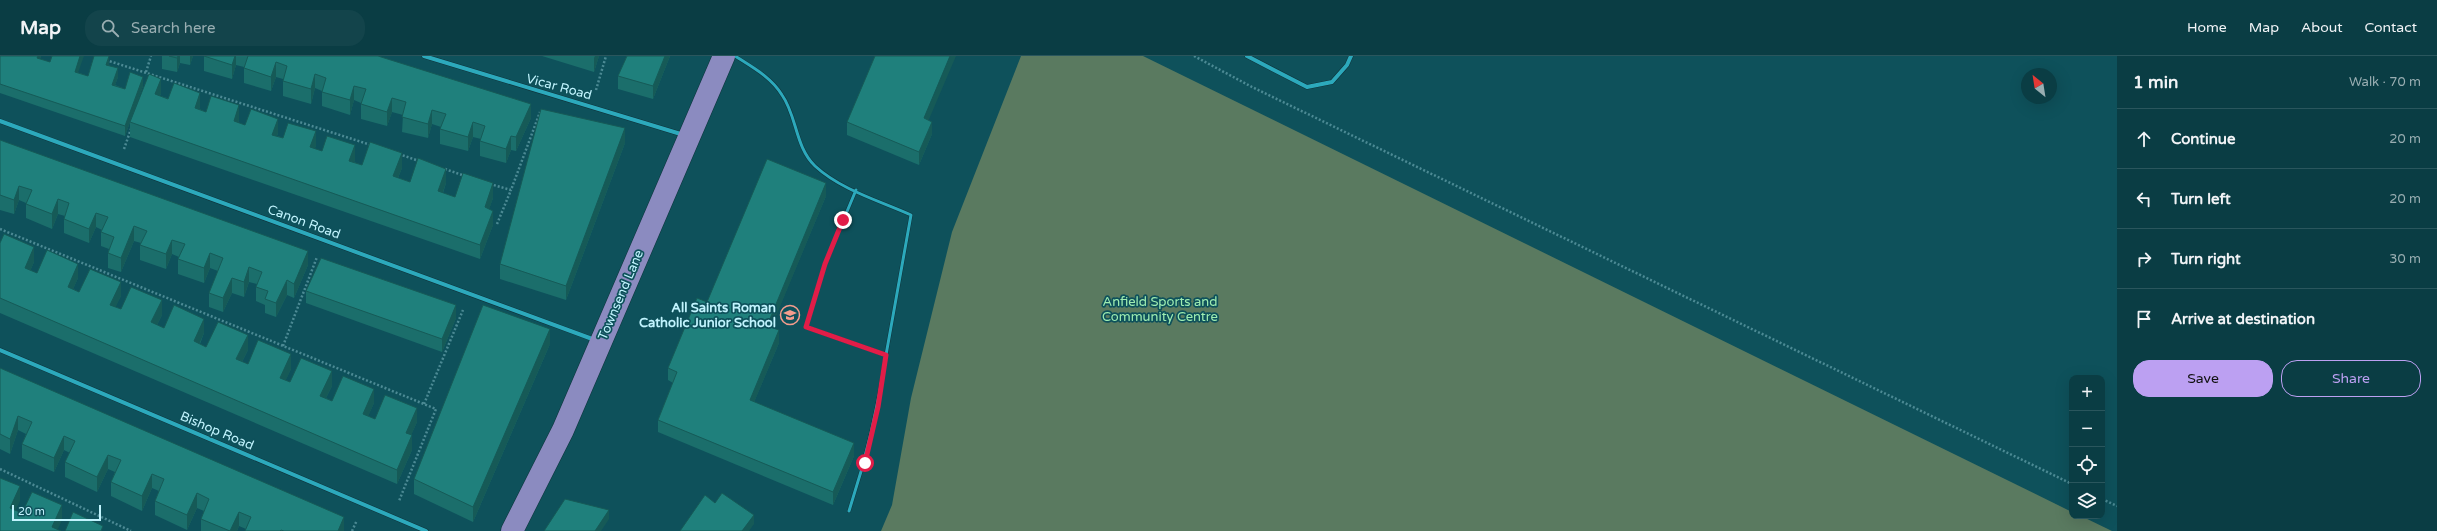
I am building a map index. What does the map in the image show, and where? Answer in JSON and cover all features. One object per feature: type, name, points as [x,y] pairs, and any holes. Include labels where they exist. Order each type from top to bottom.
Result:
[{"type":"main road","name":"Townsend Lane","points":[[512,531],[563,430],[724,56]]},
{"type":"street","name":"Vicar Road","points":[[424,56],[546,95],[591,106],[688,137]]},
{"type":"street","points":[[1247,56],[1307,87],[1332,82],[1347,65],[1351,56]]},
{"type":"street","name":"Canon Road","points":[[0,121],[601,342]]},
{"type":"street","name":"Bishop Road","points":[[0,350],[426,531]]},
{"type":"lane","points":[[735,56],[771,80],[783,96],[805,153],[815,166],[831,178],[911,215],[878,407],[865,463],[849,511]]},
{"type":"lane","points":[[856,190],[825,264],[806,327],[886,355]]},
{"type":"path","points":[[146,72],[151,56]]},
{"type":"path","points":[[591,106],[606,56]]},
{"type":"path","points":[[1194,56],[1266,94],[2070,483]]},
{"type":"path","points":[[101,58],[375,147]]},
{"type":"path","points":[[148,81],[150,74]]},
{"type":"path","points":[[497,224],[546,95]]},
{"type":"path","points":[[119,165],[133,123]]},
{"type":"path","points":[[398,154],[420,161]]},
{"type":"path","points":[[443,168],[473,178]]},
{"type":"path","points":[[488,183],[510,190]]},
{"type":"path","points":[[0,229],[436,409],[393,517]]},
{"type":"path","points":[[283,346],[323,240]]},
{"type":"path","points":[[424,404],[470,294]]},
{"type":"path","points":[[0,469],[131,531]]},
{"type":"path","points":[[2105,500],[2117,506]]},
{"type":"green space","name":"Anfield Sports and Community Centre","points":[[1021,56],[1143,56],[2069,511],[2069,519],[2087,519],[2112,531],[881,531],[892,505],[911,398],[952,232]]},
{"type":"building","points":[[0,56],[38,56],[37,58],[50,62],[52,56],[80,56],[75,72],[88,76],[94,56],[109,56],[106,65],[118,68],[112,85],[125,89],[130,72],[143,77],[125,126],[0,84]]},
{"type":"building","points":[[204,56],[235,56],[232,65]]},
{"type":"building","points":[[248,56],[378,56],[531,104],[516,137],[511,136],[506,149],[480,141],[485,126],[473,122],[468,137],[440,129],[446,114],[432,110],[428,124],[402,117],[406,102],[392,98],[387,112],[361,104],[366,89],[354,86],[350,100],[322,92],[326,78],[315,74],[311,89],[283,81],[287,66],[276,62],[271,77],[244,68]]},
{"type":"building","points":[[627,56],[665,56],[653,86],[618,76]]},
{"type":"building","points":[[875,56],[950,56],[924,118],[932,122],[919,152],[847,122]]},
{"type":"building","points":[[149,74],[161,79],[155,94],[168,99],[174,83],[200,93],[195,108],[206,112],[211,96],[239,105],[234,121],[245,125],[251,109],[278,119],[272,135],[283,138],[288,123],[316,131],[310,147],[322,151],[327,136],[355,145],[349,161],[362,165],[370,142],[402,153],[393,176],[410,182],[418,158],[446,169],[438,191],[455,197],[463,173],[493,183],[485,207],[493,211],[480,245],[130,122]]},
{"type":"building","points":[[541,109],[625,128],[566,286],[500,264]]},
{"type":"building","points":[[0,140],[308,251],[294,284],[287,280],[276,303],[265,299],[268,291],[256,287],[262,272],[249,267],[244,282],[232,278],[223,298],[209,293],[223,258],[210,253],[204,268],[178,259],[185,244],[172,240],[166,254],[140,245],[147,231],[134,226],[121,258],[108,253],[114,237],[101,232],[108,217],[96,213],[89,229],[64,219],[69,203],[58,199],[52,214],[26,204],[32,190],[19,186],[14,200],[0,195]]},
{"type":"building","points":[[767,159],[826,183],[767,326],[779,330],[750,400],[854,443],[833,492],[658,420],[677,372],[668,368],[697,298],[707,302]]},
{"type":"building","points":[[4,234],[34,247],[25,268],[37,273],[47,250],[78,264],[68,287],[79,292],[90,269],[121,282],[110,305],[121,309],[131,287],[162,300],[151,322],[164,328],[174,305],[204,319],[194,341],[206,347],[218,322],[248,335],[236,359],[248,364],[258,340],[291,354],[280,378],[290,382],[301,358],[332,371],[320,396],[332,401],[343,376],[374,389],[363,414],[375,419],[385,395],[417,408],[406,433],[412,435],[397,470],[0,298],[0,243]]},
{"type":"building","points":[[321,258],[456,305],[442,339],[306,291]]},
{"type":"building","points":[[483,305],[550,329],[473,507],[414,479]]},
{"type":"building","points":[[0,368],[344,517],[338,531],[245,531],[251,517],[239,512],[230,531],[201,519],[209,499],[197,493],[187,515],[155,501],[164,479],[152,474],[142,496],[111,482],[121,460],[108,455],[97,477],[65,462],[75,441],[64,436],[54,458],[22,444],[32,422],[18,416],[10,439],[0,434]]},
{"type":"building","points":[[0,478],[20,486],[10,508],[22,513],[32,492],[62,505],[52,527],[61,531],[0,531]]},
{"type":"building","points":[[722,493],[754,515],[742,531],[680,531],[705,495],[715,503]]},
{"type":"building","points":[[565,499],[609,510],[595,531],[544,531]]},
{"type":"building","points":[[73,512],[103,526],[101,531],[65,531]]},
{"type":"place","name":"All Saints Roman Catholic Junior School","points":[[790,315]]},
{"type":"route","points":[[843,220],[811,304],[806,327],[886,355],[878,407],[865,463]]}]
